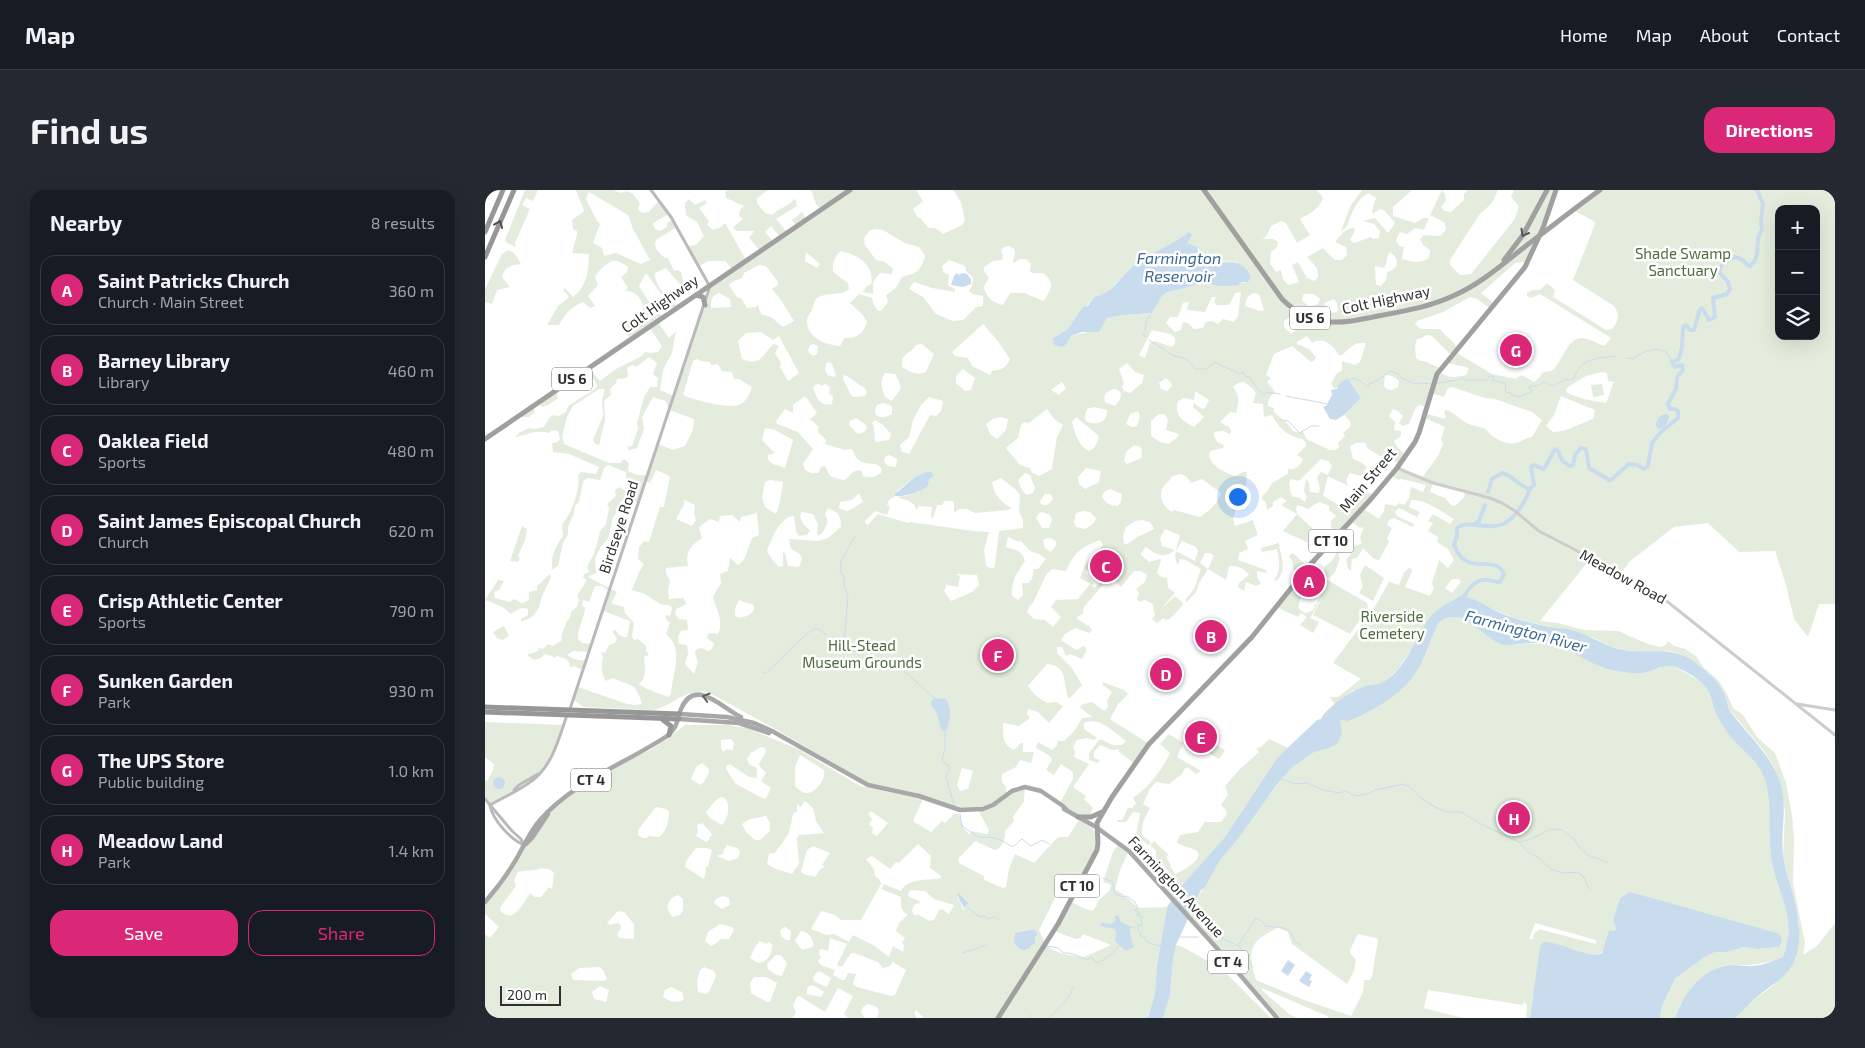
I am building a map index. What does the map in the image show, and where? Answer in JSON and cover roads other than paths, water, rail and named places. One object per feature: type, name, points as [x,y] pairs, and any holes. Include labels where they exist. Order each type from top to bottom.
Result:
[{"type":"highway","points":[[485,232],[503,190]]},
{"type":"highway","points":[[485,257],[514,190]]},
{"type":"highway","name":"Colt Highway","points":[[485,438],[850,190]]},
{"type":"highway","name":"Colt Highway","points":[[1204,190],[1282,300],[1299,313],[1312,319],[1333,323],[1355,321],[1433,304],[1453,296],[1489,276],[1600,190]]},
{"type":"highway","points":[[1472,286],[1495,268],[1514,248],[1526,230],[1547,190]]},
{"type":"highway","name":"Main Street","points":[[1096,827],[1102,812],[1149,744],[1244,646],[1308,567],[1397,468],[1415,442],[1437,374],[1525,267],[1543,228],[1556,190]]},
{"type":"highway","points":[[693,296],[702,296],[705,305]]},
{"type":"highway","points":[[485,707],[658,718],[679,717]]},
{"type":"highway","points":[[485,712],[562,712]]},
{"type":"highway","points":[[575,713],[679,717]]},
{"type":"highway","points":[[658,718],[670,724],[669,734]]},
{"type":"highway","points":[[1078,816],[1091,817],[1102,812]]},
{"type":"highway","name":"CT 10","points":[[998,1018],[1058,924],[1097,850],[1096,827]]},
{"type":"main road","points":[[651,190],[671,217],[709,285]]},
{"type":"main road","name":"Birdseye Road","points":[[490,805],[526,785],[539,773],[553,753],[575,693],[705,305],[709,285]]},
{"type":"main road","name":"CT 4","points":[[485,902],[537,824],[566,796],[669,734],[676,727],[687,699],[703,695],[711,697],[731,712],[749,721]]},
{"type":"main road","name":"Farmington Avenue","points":[[679,717],[727,717],[749,721],[769,729],[871,786],[924,797],[960,810],[987,808],[1012,791],[1021,788],[1033,788],[1096,827],[1129,851],[1277,1018]]},
{"type":"main road","name":"Farmington Avenue","points":[[679,717],[743,723],[791,742]]},
{"type":"main road","points":[[485,799],[511,831],[521,839],[524,845]]},
{"type":"street","name":"Meadow Road","points":[[1397,468],[1433,483],[1490,498],[1517,512],[1539,531],[1654,590],[1797,704],[1835,710]]},
{"type":"street","points":[[1797,704],[1835,735]]},
{"type":"water","name":"Farmington Reservoir","points":[[1189,232],[1192,235],[1187,243],[1197,247],[1199,255],[1210,261],[1238,263],[1247,270],[1251,277],[1248,282],[1227,286],[1205,283],[1168,292],[1162,296],[1152,313],[1107,318],[1099,332],[1082,332],[1071,336],[1067,344],[1062,347],[1054,345],[1053,338],[1068,329],[1083,307],[1088,306],[1094,297],[1101,295],[1114,286],[1137,263]]},
{"type":"water","points":[[957,273],[959,275],[962,273],[967,274],[971,279],[971,284],[963,287],[951,285]]},
{"type":"water","points":[[1346,379],[1349,380],[1361,398],[1344,415],[1336,420],[1330,419],[1323,407],[1326,406],[1332,395],[1331,390],[1337,389],[1339,384]]},
{"type":"water","points":[[1666,414],[1669,416],[1667,423],[1658,429],[1656,423],[1658,419]]},
{"type":"water","points":[[931,472],[934,475],[929,480],[928,486],[912,494],[895,496],[915,477]]},
{"type":"water","name":"Farmington River","points":[[1460,596],[1475,600],[1510,617],[1549,627],[1575,631],[1617,649],[1676,653],[1693,661],[1715,680],[1724,693],[1730,711],[1766,755],[1781,785],[1784,804],[1782,842],[1784,861],[1799,923],[1798,948],[1795,960],[1788,972],[1735,1018],[1675,1018],[1687,994],[1698,980],[1705,975],[1725,966],[1757,965],[1783,957],[1787,942],[1788,928],[1785,904],[1773,868],[1771,854],[1769,800],[1766,783],[1763,774],[1753,760],[1725,729],[1717,715],[1710,693],[1705,686],[1692,675],[1670,665],[1644,673],[1629,673],[1596,665],[1561,643],[1543,642],[1505,645],[1489,637],[1466,620],[1448,617],[1439,622],[1423,660],[1410,681],[1394,696],[1375,708],[1346,722],[1344,719],[1340,721],[1342,733],[1338,743],[1329,748],[1314,752],[1291,768],[1220,860],[1205,887],[1201,890],[1176,945],[1170,995],[1163,1018],[1148,1018],[1155,993],[1157,965],[1167,907],[1178,890],[1225,837],[1277,758],[1340,700],[1358,689],[1382,683],[1394,674],[1407,657],[1430,618],[1437,610]]},
{"type":"water","points":[[934,698],[946,699],[948,703],[950,715],[946,731],[941,730],[937,714],[930,703]]},
{"type":"water","points":[[497,777],[501,777],[505,783],[501,789],[497,789],[493,785],[493,781]]},
{"type":"water","points":[[1630,892],[1777,933],[1781,936],[1782,940],[1779,947],[1757,949],[1745,947],[1727,952],[1715,952],[1703,958],[1675,979],[1662,1006],[1660,1018],[1530,1018],[1540,947],[1543,942],[1558,944],[1590,954],[1602,953],[1609,931],[1616,929],[1613,920],[1620,898]]},
{"type":"water","points":[[959,893],[969,903],[964,908],[957,895]]},
{"type":"water","points":[[1118,915],[1121,922],[1130,926],[1134,947],[1126,951],[1115,941],[1115,929],[1100,926],[1102,923],[1112,924],[1115,921],[1115,916]]},
{"type":"water","points":[[1035,930],[1037,933],[1035,944],[1025,950],[1020,949],[1014,943],[1015,933]]},
{"type":"water","points":[[1288,960],[1295,965],[1288,976],[1281,971]]},
{"type":"water","points":[[1306,971],[1312,975],[1309,980],[1312,981],[1309,987],[1299,981]]},
{"type":"waterway","name":"Farmington River","points":[[1462,601],[1475,583],[1483,580],[1500,582],[1504,574],[1500,568],[1494,565],[1473,563],[1466,561],[1459,555],[1454,545],[1457,528],[1466,525],[1497,526],[1510,519],[1524,502],[1534,485],[1531,467],[1533,465],[1544,469],[1555,449],[1559,452],[1562,460],[1570,466],[1573,465],[1575,455],[1581,448],[1586,449],[1589,468],[1609,480],[1629,464],[1637,465],[1644,469],[1648,466],[1652,443],[1660,433],[1678,418],[1678,411],[1670,409],[1668,404],[1676,389],[1677,377],[1683,370],[1682,365],[1675,367],[1672,362],[1678,360],[1680,356],[1683,327],[1686,325],[1690,330],[1694,330],[1700,309],[1702,308],[1709,320],[1715,317],[1713,298],[1727,294],[1730,289],[1728,282],[1719,272],[1723,264],[1736,257],[1750,266],[1757,255],[1758,238],[1762,229],[1763,204],[1757,190]]},
{"type":"waterway","points":[[1145,331],[1146,322],[1151,314]]},
{"type":"waterway","points":[[1143,333],[1145,337]]},
{"type":"waterway","points":[[1149,340],[1172,355],[1187,359],[1195,369],[1206,369],[1215,362],[1239,374],[1243,372],[1246,377],[1250,377],[1264,395],[1267,392],[1280,394]]},
{"type":"waterway","points":[[1627,358],[1634,359],[1647,351],[1656,349],[1666,352],[1673,362]]},
{"type":"waterway","points":[[1437,383],[1461,378],[1465,380],[1487,380],[1489,376],[1494,376],[1492,380],[1505,383],[1506,393],[1510,392],[1519,397],[1531,392],[1530,386],[1537,386],[1544,382],[1553,386],[1566,379],[1574,378],[1581,366],[1591,360],[1616,356]]},
{"type":"waterway","points":[[1348,380],[1353,378],[1369,387],[1370,383],[1391,371],[1400,375],[1401,378],[1416,384],[1430,384]]},
{"type":"waterway","points":[[1286,396],[1328,404]]},
{"type":"waterway","points":[[1281,420],[1288,421],[1300,433],[1311,426],[1319,426]]},
{"type":"waterway","points":[[1488,492],[1492,479],[1502,473],[1530,489]]},
{"type":"waterway","points":[[1473,525],[1479,521],[1485,505]]},
{"type":"waterway","points":[[844,643],[848,597],[844,585],[844,576],[840,571],[841,561],[855,536]]},
{"type":"waterway","points":[[763,673],[766,673],[815,628],[836,642],[844,644],[845,647],[862,655]]},
{"type":"waterway","points":[[865,656],[876,661],[885,659],[905,668],[905,672],[934,698]]},
{"type":"waterway","points":[[945,731],[945,748],[942,761],[949,768],[946,777],[954,805]]},
{"type":"waterway","points":[[1281,779],[1295,784],[1308,783],[1323,790],[1340,793],[1345,791],[1356,796],[1404,784],[1435,807],[1448,812],[1461,812],[1519,842],[1529,840],[1551,829],[1563,830],[1590,856],[1607,862]]},
{"type":"waterway","points":[[960,814],[962,826],[978,837],[995,838],[1013,847],[1022,839],[1031,846],[1042,840],[1049,844]]},
{"type":"waterway","points":[[1519,842],[1527,851],[1552,870],[1564,873],[1578,872],[1583,876],[1590,890]]},
{"type":"waterway","points":[[1103,878],[1113,882],[1114,893],[1122,897],[1127,896],[1135,902],[1138,908],[1134,910],[1141,914],[1136,913],[1138,916],[1143,917],[1141,919],[1142,925],[1138,924],[1138,930],[1141,933],[1140,937],[1146,937],[1145,940],[1149,943],[1161,946]]},
{"type":"waterway","points":[[967,907],[980,917],[984,916],[989,919],[994,916],[999,920]]},
{"type":"waterway","points":[[1238,946],[1256,918],[1266,926],[1285,928],[1291,933],[1295,942],[1301,945]]},
{"type":"waterway","points":[[1129,927],[1135,928]]},
{"type":"waterway","points":[[1213,931],[1219,931],[1223,939],[1239,946],[1253,967]]},
{"type":"waterway","points":[[1179,937],[1198,937]]},
{"type":"waterway","points":[[1047,946],[1058,948],[1064,953],[1087,960],[1091,957],[1097,963],[1110,955],[1121,944]]},
{"type":"waterway","points":[[963,953],[986,945]]},
{"type":"waterway","points":[[1049,1018],[1068,998],[1074,987]]},
{"type":"place","name":"The UPS Store","points":[[1516,350]]},
{"type":"place","name":"Oaklea Field","points":[[1106,566]]},
{"type":"place","name":"Saint Patricks Church","points":[[1309,581]]},
{"type":"place","name":"Barney Library","points":[[1211,636]]},
{"type":"place","name":"Sunken Garden","points":[[998,655]]},
{"type":"place","name":"Saint James Episcopal Church","points":[[1166,674]]},
{"type":"place","name":"Crisp Athletic Center","points":[[1201,737]]},
{"type":"place","name":"Meadow Land","points":[[1514,818]]},
{"type":"park label","name":"Shade Swamp Sanctuary","points":[[1683,262]]},
{"type":"park label","name":"Riverside Cemetery","points":[[1392,626]]},
{"type":"park label","name":"Hill-Stead Museum Grounds","points":[[862,654]]}]
